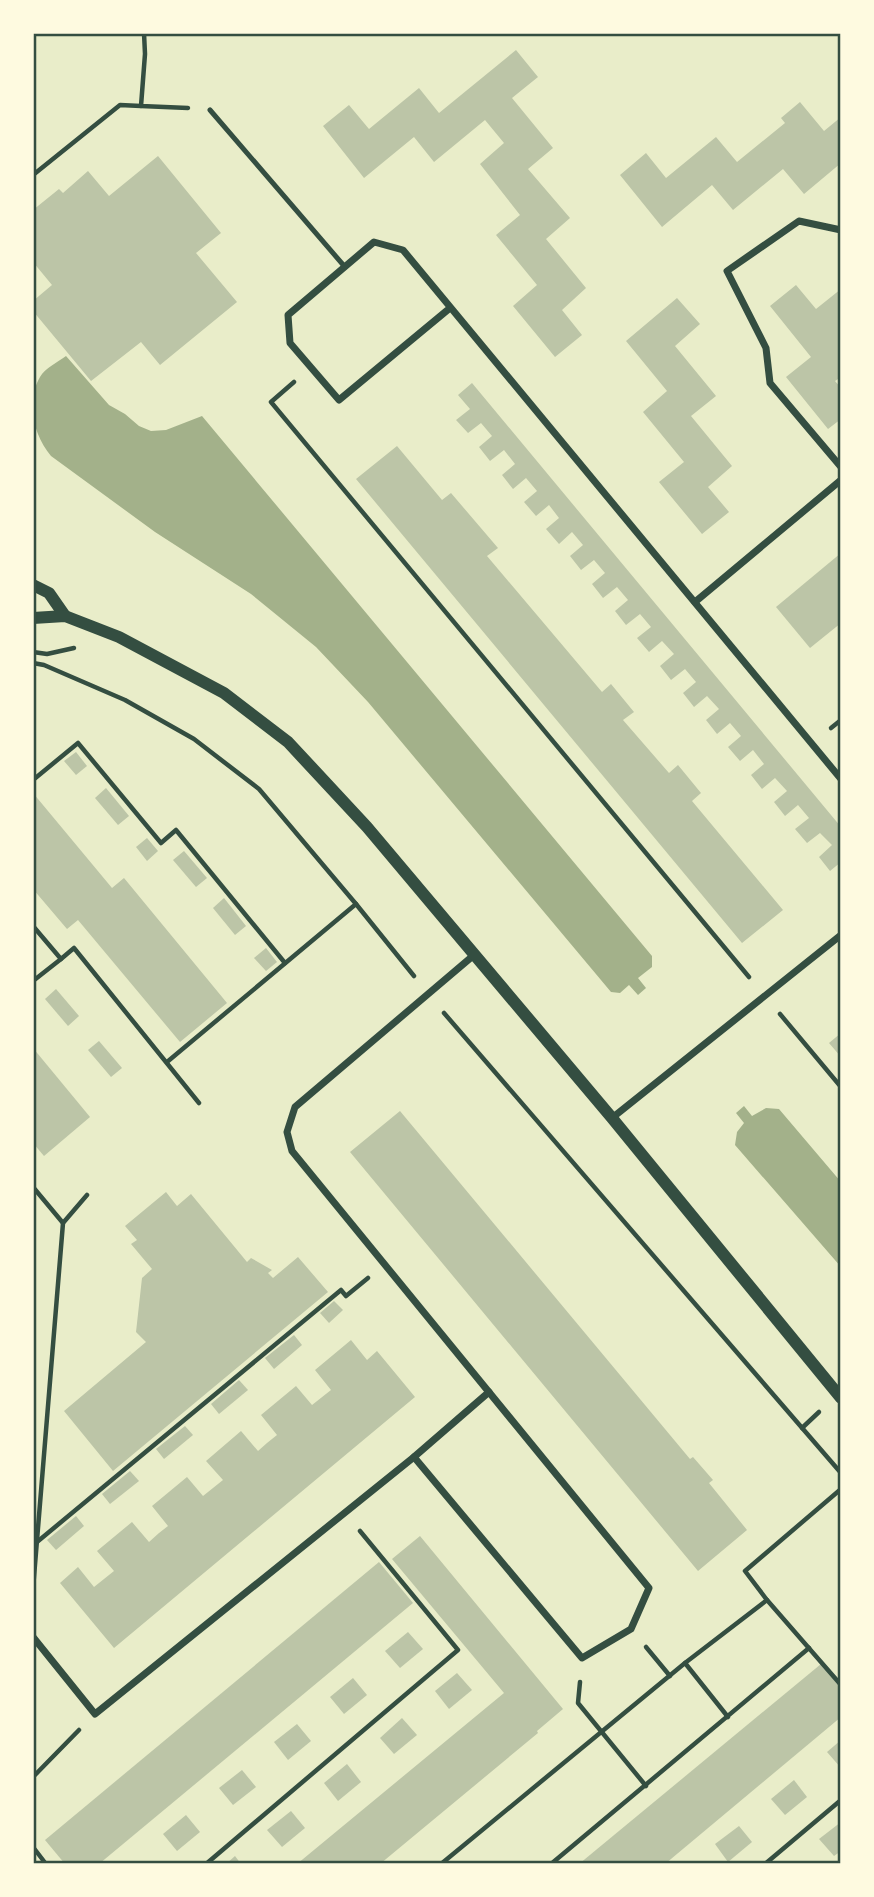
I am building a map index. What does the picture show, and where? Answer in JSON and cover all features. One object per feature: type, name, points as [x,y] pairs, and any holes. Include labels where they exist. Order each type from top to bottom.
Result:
[{"type":"street","points":[[841,229],[799,221],[727,271],[766,348],[769,383],[841,467]]},
{"type":"street","points":[[450,308],[339,400],[290,343],[288,315],[374,242],[403,250],[841,779]]},
{"type":"street","points":[[695,602],[841,480]]},
{"type":"street","points":[[33,585],[49,593],[65,616]]},
{"type":"street","points":[[33,618],[65,616],[119,637],[224,693],[288,742],[367,827],[612,1118],[841,1398]]},
{"type":"street","points":[[612,1118],[841,935]]},
{"type":"street","points":[[414,1457],[582,1658],[631,1629],[649,1588],[292,1151],[287,1132],[295,1107],[474,955]]},
{"type":"street","points":[[33,1637],[95,1714],[414,1457],[489,1392]]},
{"type":"lane","points":[[210,110],[345,267]]},
{"type":"path","points":[[141,106],[145,33]]},
{"type":"path","points":[[33,175],[120,105],[177,107]]},
{"type":"path","points":[[311,367],[271,402],[841,1087]]},
{"type":"path","points":[[33,663],[44,665],[125,701],[194,738],[259,789],[428,994],[841,1473]]},
{"type":"path","points":[[33,780],[78,743],[160,843],[176,830],[285,963]]},
{"type":"path","points":[[167,1062],[356,904]]},
{"type":"path","points":[[33,926],[61,959]]},
{"type":"path","points":[[33,981],[74,948],[199,1102]]},
{"type":"path","points":[[33,1187],[63,1223]]},
{"type":"path","points":[[33,1589],[63,1223],[86,1195]]},
{"type":"path","points":[[37,1542],[341,1290],[346,1296],[384,1265]]},
{"type":"path","points":[[841,1489],[745,1572],[841,1685]]},
{"type":"path","points":[[206,1864],[458,1650],[345,1513]]},
{"type":"path","points":[[441,1864],[685,1663],[767,1600]]},
{"type":"path","points":[[631,1629],[670,1676]]},
{"type":"path","points":[[551,1864],[809,1648]]},
{"type":"path","points":[[582,1658],[578,1703],[646,1786]]},
{"type":"path","points":[[685,1663],[728,1717]]},
{"type":"path","points":[[33,1777],[95,1714]]},
{"type":"path","points":[[765,1864],[841,1800]]},
{"type":"path","points":[[33,1847],[46,1864]]},
{"type":"shaded area","points":[[66,356],[109,405],[139,426],[151,431],[166,430],[202,416],[652,956],[652,967],[638,978],[646,988],[638,995],[629,985],[620,993],[611,992],[368,702],[316,647],[251,594],[155,532],[51,456],[36,429],[33,397],[42,374]]},
{"type":"shaded area","points":[[744,1106],[752,1116],[766,1108],[779,1109],[841,1182],[841,1267],[735,1145],[737,1132],[744,1123],[736,1113]]},
{"type":"building","points":[[516,50],[538,77],[512,98],[553,148],[528,169],[570,218],[546,239],[586,288],[562,310],[582,335],[555,357],[513,306],[537,285],[496,235],[520,215],[480,164],[504,143],[485,120],[434,162],[414,137],[364,178],[323,126],[349,105],[369,129],[419,88],[439,113]]},
{"type":"building","points":[[800,102],[824,131],[841,117],[841,163],[804,194],[783,169],[733,210],[712,185],[662,227],[620,175],[646,153],[666,178],[716,137],[737,162],[785,123],[781,118]]},
{"type":"building","points":[[158,156],[221,233],[196,253],[237,302],[160,365],[141,342],[91,381],[33,311],[33,301],[52,285],[33,262],[33,217],[36,214],[33,210],[59,189],[63,193],[88,171],[109,196]]},
{"type":"building","points":[[796,285],[816,309],[841,289],[841,333],[838,335],[841,339],[841,377],[835,381],[841,388],[841,419],[828,429],[786,377],[811,357],[770,306]]},
{"type":"building","points":[[677,298],[700,324],[675,346],[716,396],[691,416],[732,466],[708,487],[729,512],[702,534],[659,482],[684,462],[643,412],[667,391],[626,341]]},
{"type":"building","points":[[472,383],[841,827],[841,862],[830,871],[819,857],[832,845],[820,833],[807,843],[795,829],[809,818],[798,805],[785,816],[774,802],[787,791],[775,778],[762,789],[751,775],[764,764],[753,750],[740,761],[728,747],[741,736],[730,723],[717,734],[706,720],[719,709],[707,696],[694,707],[683,693],[696,682],[685,669],[671,680],[660,666],[674,654],[662,641],[649,652],[637,638],[651,627],[640,614],[626,625],[615,611],[628,600],[617,587],[603,598],[592,584],[605,573],[594,560],[581,570],[570,556],[583,545],[572,532],[559,544],[546,529],[559,518],[549,505],[536,516],[524,502],[537,491],[526,478],[513,489],[502,475],[515,464],[504,450],[490,461],[479,447],[492,436],[481,423],[468,433],[456,420],[470,409],[458,395]]},
{"type":"building","points":[[397,446],[442,500],[451,493],[498,548],[487,556],[602,692],[611,684],[634,712],[623,720],[669,773],[678,765],[701,793],[692,801],[783,910],[742,943],[356,479]]},
{"type":"building","points":[[841,553],[841,623],[810,648],[776,607]]},
{"type":"building","points":[[76,752],[87,766],[76,775],[64,761]]},
{"type":"building","points":[[106,788],[129,816],[118,825],[95,798]]},
{"type":"building","points":[[33,793],[112,888],[124,878],[227,1003],[180,1042],[78,920],[67,929],[33,889]]},
{"type":"building","points":[[147,838],[158,851],[147,861],[136,847]]},
{"type":"building","points":[[184,851],[207,878],[196,887],[173,860]]},
{"type":"building","points":[[224,898],[246,926],[235,935],[213,908]]},
{"type":"building","points":[[266,948],[277,962],[266,971],[254,958]]},
{"type":"building","points":[[56,989],[79,1016],[68,1026],[45,999]]},
{"type":"building","points":[[841,1033],[841,1057],[829,1043]]},
{"type":"building","points":[[99,1041],[122,1068],[111,1077],[88,1050]]},
{"type":"building","points":[[33,1048],[90,1117],[44,1156],[33,1143]]},
{"type":"building","points":[[400,1111],[690,1459],[693,1457],[713,1480],[709,1483],[747,1530],[698,1571],[350,1152]]},
{"type":"building","points":[[166,1192],[177,1206],[191,1194],[247,1262],[251,1258],[272,1270],[268,1273],[273,1278],[298,1257],[328,1292],[113,1471],[64,1411],[146,1342],[136,1332],[142,1278],[152,1269],[131,1244],[137,1240],[125,1226]]},
{"type":"building","points":[[334,1301],[343,1310],[329,1323],[320,1313]]},
{"type":"building","points":[[294,1335],[302,1345],[274,1369],[265,1358]]},
{"type":"building","points":[[351,1340],[367,1360],[377,1351],[415,1397],[114,1648],[60,1583],[78,1567],[94,1587],[114,1571],[97,1551],[132,1522],[149,1542],[168,1526],[152,1506],[187,1477],[203,1496],[223,1480],[206,1461],[241,1431],[258,1451],[277,1435],[261,1415],[296,1386],[312,1405],[331,1390],[315,1370]]},
{"type":"building","points":[[239,1380],[248,1390],[219,1414],[211,1404]]},
{"type":"building","points":[[185,1426],[193,1435],[164,1459],[156,1449]]},
{"type":"building","points":[[130,1471],[139,1481],[110,1504],[102,1494]]},
{"type":"building","points":[[76,1516],[84,1526],[56,1550],[47,1540]]},
{"type":"building","points":[[420,1536],[563,1709],[537,1731],[538,1733],[380,1864],[297,1864],[504,1693],[392,1559]]},
{"type":"building","points":[[379,1562],[413,1603],[99,1864],[65,1864],[45,1840]]},
{"type":"building","points":[[408,1632],[423,1649],[400,1668],[385,1651]]},
{"type":"building","points":[[821,1664],[841,1688],[841,1717],[665,1864],[579,1864]]},
{"type":"building","points":[[457,1673],[472,1690],[449,1709],[435,1691]]},
{"type":"building","points":[[353,1678],[367,1695],[344,1714],[330,1697]]},
{"type":"building","points":[[402,1718],[417,1735],[394,1754],[380,1738]]},
{"type":"building","points":[[297,1724],[311,1741],[288,1760],[274,1742]]},
{"type":"building","points":[[841,1740],[841,1768],[827,1752]]},
{"type":"building","points":[[347,1764],[361,1782],[338,1801],[324,1783]]},
{"type":"building","points":[[242,1770],[256,1787],[233,1805],[219,1788]]},
{"type":"building","points":[[794,1780],[807,1797],[785,1815],[771,1799]]},
{"type":"building","points":[[291,1811],[305,1828],[282,1847],[267,1830]]},
{"type":"building","points":[[186,1815],[200,1832],[177,1851],[163,1834]]},
{"type":"building","points":[[841,1822],[841,1851],[834,1856],[819,1839]]},
{"type":"building","points":[[739,1826],[752,1842],[728,1862],[715,1844]]},
{"type":"building","points":[[235,1856],[241,1864],[226,1864]]}]
